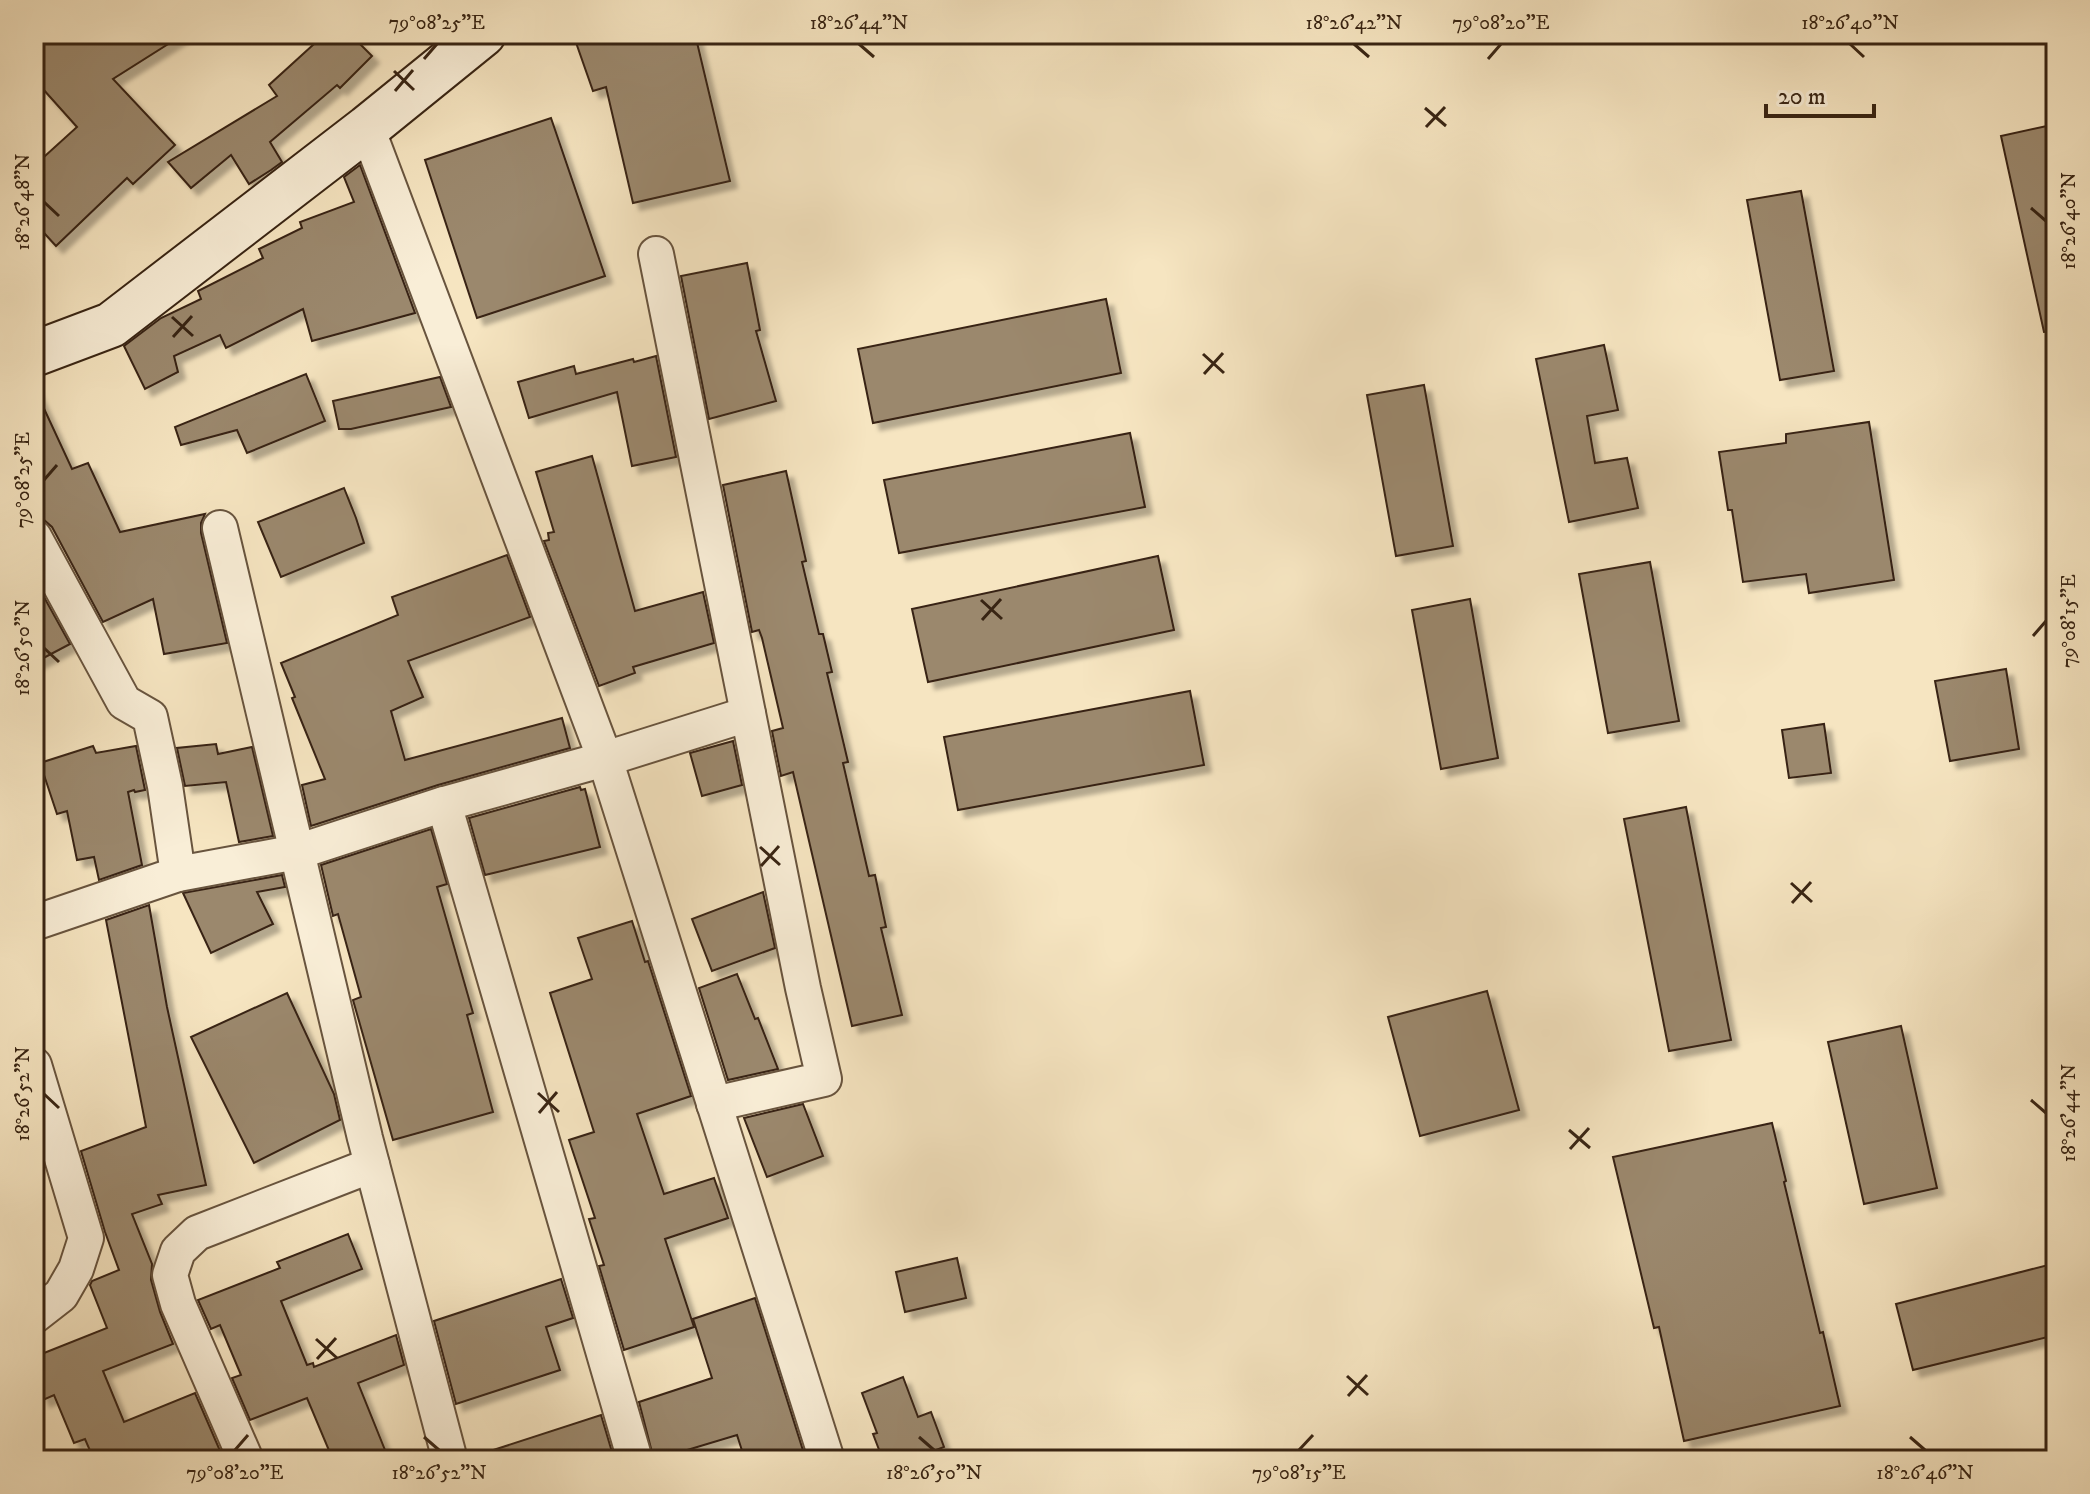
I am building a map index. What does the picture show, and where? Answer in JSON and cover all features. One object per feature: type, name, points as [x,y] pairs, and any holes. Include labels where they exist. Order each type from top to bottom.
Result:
[{"type":"street","points":[[34,354],[111,325],[367,128],[483,34]]},
{"type":"street","points":[[367,128],[605,759],[827,1460]]},
{"type":"street","points":[[656,254],[803,988],[824,1079],[714,1104]]},
{"type":"street","points":[[220,528],[372,1165],[450,1460]]},
{"type":"street","points":[[34,537],[124,702],[150,717],[165,786],[178,874]]},
{"type":"street","points":[[34,923],[178,874],[297,852],[444,804],[605,759],[748,714]]},
{"type":"street","points":[[444,804],[635,1460]]},
{"type":"street","points":[[34,1065],[86,1238],[76,1269],[61,1295],[34,1316]]},
{"type":"street","points":[[246,1460],[178,1304],[170,1275],[178,1251],[197,1233],[372,1165]]},
{"type":"building","points":[[34,34],[184,34],[113,79],[175,145],[133,184],[127,178],[56,246],[34,222],[34,166],[77,127],[34,79]]},
{"type":"building","points":[[325,34],[350,34],[372,56],[340,88],[337,85],[270,142],[282,162],[249,184],[231,155],[191,188],[168,162],[277,96],[269,85]]},
{"type":"building","points":[[573,34],[695,34],[730,181],[633,203],[606,87],[593,91]]},
{"type":"building","points":[[551,118],[605,276],[477,318],[425,160]]},
{"type":"building","points":[[2056,124],[2056,331],[2044,332],[2001,136]]},
{"type":"building","points":[[360,165],[415,313],[312,341],[303,309],[226,348],[220,335],[174,356],[178,372],[145,389],[124,346],[161,318],[201,299],[198,291],[263,258],[259,249],[302,228],[300,222],[354,202],[344,177]]},
{"type":"building","points":[[1801,191],[1834,371],[1780,380],[1747,200]]},
{"type":"building","points":[[747,263],[760,330],[756,331],[776,401],[709,419],[681,276]]},
{"type":"building","points":[[1106,299],[1121,373],[873,423],[858,349]]},
{"type":"building","points":[[1604,345],[1618,410],[1587,416],[1595,463],[1627,458],[1638,508],[1569,522],[1536,359]]},
{"type":"building","points":[[656,356],[676,457],[632,466],[617,392],[529,418],[518,382],[574,366],[576,374]]},
{"type":"building","points":[[306,374],[325,421],[247,453],[237,430],[181,445],[175,427]]},
{"type":"building","points":[[440,377],[451,407],[339,429],[333,401]]},
{"type":"building","points":[[1424,385],[1453,546],[1396,556],[1367,395]]},
{"type":"building","points":[[34,387],[72,469],[88,463],[120,532],[205,514],[201,533],[227,643],[164,654],[153,599],[103,622],[52,527],[34,517]]},
{"type":"building","points":[[1869,422],[1894,580],[1809,593],[1806,574],[1743,582],[1719,452],[1786,443],[1786,434]]},
{"type":"building","points":[[1130,433],[1145,507],[899,553],[884,480]]},
{"type":"building","points":[[592,456],[635,611],[703,592],[714,643],[633,667],[635,673],[599,686],[544,541],[549,540],[548,533],[554,532],[536,472]]},
{"type":"building","points":[[786,471],[806,561],[802,562],[819,634],[823,634],[832,672],[827,673],[848,762],[843,763],[869,876],[875,875],[886,927],[881,928],[902,1015],[852,1026],[793,772],[781,776],[772,731],[783,728],[762,638],[759,630],[752,632],[723,485]]},
{"type":"building","points":[[344,488],[364,543],[281,577],[258,522]]},
{"type":"building","points":[[507,555],[530,617],[408,661],[423,697],[391,711],[405,760],[562,718],[570,748],[438,785],[311,826],[302,785],[325,779],[281,663],[398,615],[392,597]]},
{"type":"building","points":[[1158,556],[1174,630],[928,682],[912,609]]},
{"type":"building","points":[[1650,562],[1679,721],[1608,733],[1579,574]]},
{"type":"building","points":[[34,579],[70,644],[34,663]]},
{"type":"building","points":[[1470,599],[1498,758],[1441,769],[1412,610]]},
{"type":"building","points":[[2006,669],[2019,749],[1950,761],[1935,681]]},
{"type":"building","points":[[1190,691],[1204,765],[958,810],[944,737]]},
{"type":"building","points":[[1824,724],[1831,773],[1789,778],[1782,730]]},
{"type":"building","points":[[733,741],[742,785],[702,796],[690,753]]},
{"type":"building","points":[[216,744],[218,754],[252,747],[273,836],[239,842],[226,782],[185,786],[177,748]]},
{"type":"building","points":[[93,746],[96,753],[136,746],[145,790],[128,792],[142,865],[99,880],[94,857],[77,860],[67,811],[57,814],[40,763]]},
{"type":"building","points":[[580,787],[581,790],[585,789],[600,847],[485,875],[469,818]]},
{"type":"building","points":[[1686,807],[1731,1040],[1669,1051],[1624,819]]},
{"type":"building","points":[[431,829],[447,884],[437,887],[473,1013],[467,1015],[493,1112],[393,1140],[353,1000],[361,997],[338,914],[333,916],[321,865]]},
{"type":"building","points":[[282,875],[285,887],[257,892],[273,924],[211,953],[183,893]]},
{"type":"building","points":[[763,892],[775,948],[712,971],[692,919]]},
{"type":"building","points":[[149,905],[167,1007],[206,1185],[158,1195],[162,1204],[132,1214],[152,1264],[151,1280],[173,1344],[103,1371],[124,1422],[195,1393],[224,1460],[94,1460],[85,1439],[74,1443],[54,1395],[43,1400],[34,1379],[34,1357],[107,1328],[90,1285],[92,1281],[119,1270],[81,1151],[146,1127],[106,920]]},
{"type":"building","points":[[632,921],[691,1096],[637,1114],[664,1194],[714,1178],[728,1218],[665,1239],[694,1327],[624,1350],[599,1266],[604,1265],[589,1219],[595,1218],[569,1140],[594,1132],[550,993],[592,979],[578,938]]},
{"type":"building","points":[[737,974],[778,1069],[728,1080],[699,988]]},
{"type":"building","points":[[1487,991],[1519,1110],[1420,1136],[1388,1017]]},
{"type":"building","points":[[287,993],[334,1094],[340,1120],[254,1163],[191,1037]]},
{"type":"building","points":[[1901,1026],[1937,1188],[1864,1204],[1828,1042]]},
{"type":"building","points":[[803,1104],[823,1156],[767,1177],[744,1118]]},
{"type":"building","points":[[1772,1123],[1840,1406],[1684,1441],[1659,1327],[1654,1328],[1613,1157]]},
{"type":"building","points":[[348,1234],[362,1269],[281,1301],[307,1365],[313,1363],[314,1367],[396,1335],[404,1365],[358,1383],[389,1460],[333,1460],[307,1398],[250,1420],[232,1378],[241,1375],[220,1325],[211,1329],[198,1300],[280,1268],[277,1262]]},
{"type":"building","points":[[957,1258],[966,1298],[905,1312],[896,1272]]},
{"type":"building","points":[[2056,1263],[2056,1335],[1913,1370],[1896,1304]]},
{"type":"building","points":[[561,1279],[573,1318],[546,1327],[560,1370],[456,1404],[434,1321]]},
{"type":"building","points":[[755,1298],[806,1460],[745,1460],[737,1435],[654,1460],[639,1402],[712,1378],[693,1319]]},
{"type":"building","points":[[903,1377],[918,1417],[931,1412],[944,1447],[910,1460],[883,1460],[862,1393]]},
{"type":"building","points":[[601,1415],[612,1452],[588,1460],[482,1460],[481,1454]]}]
